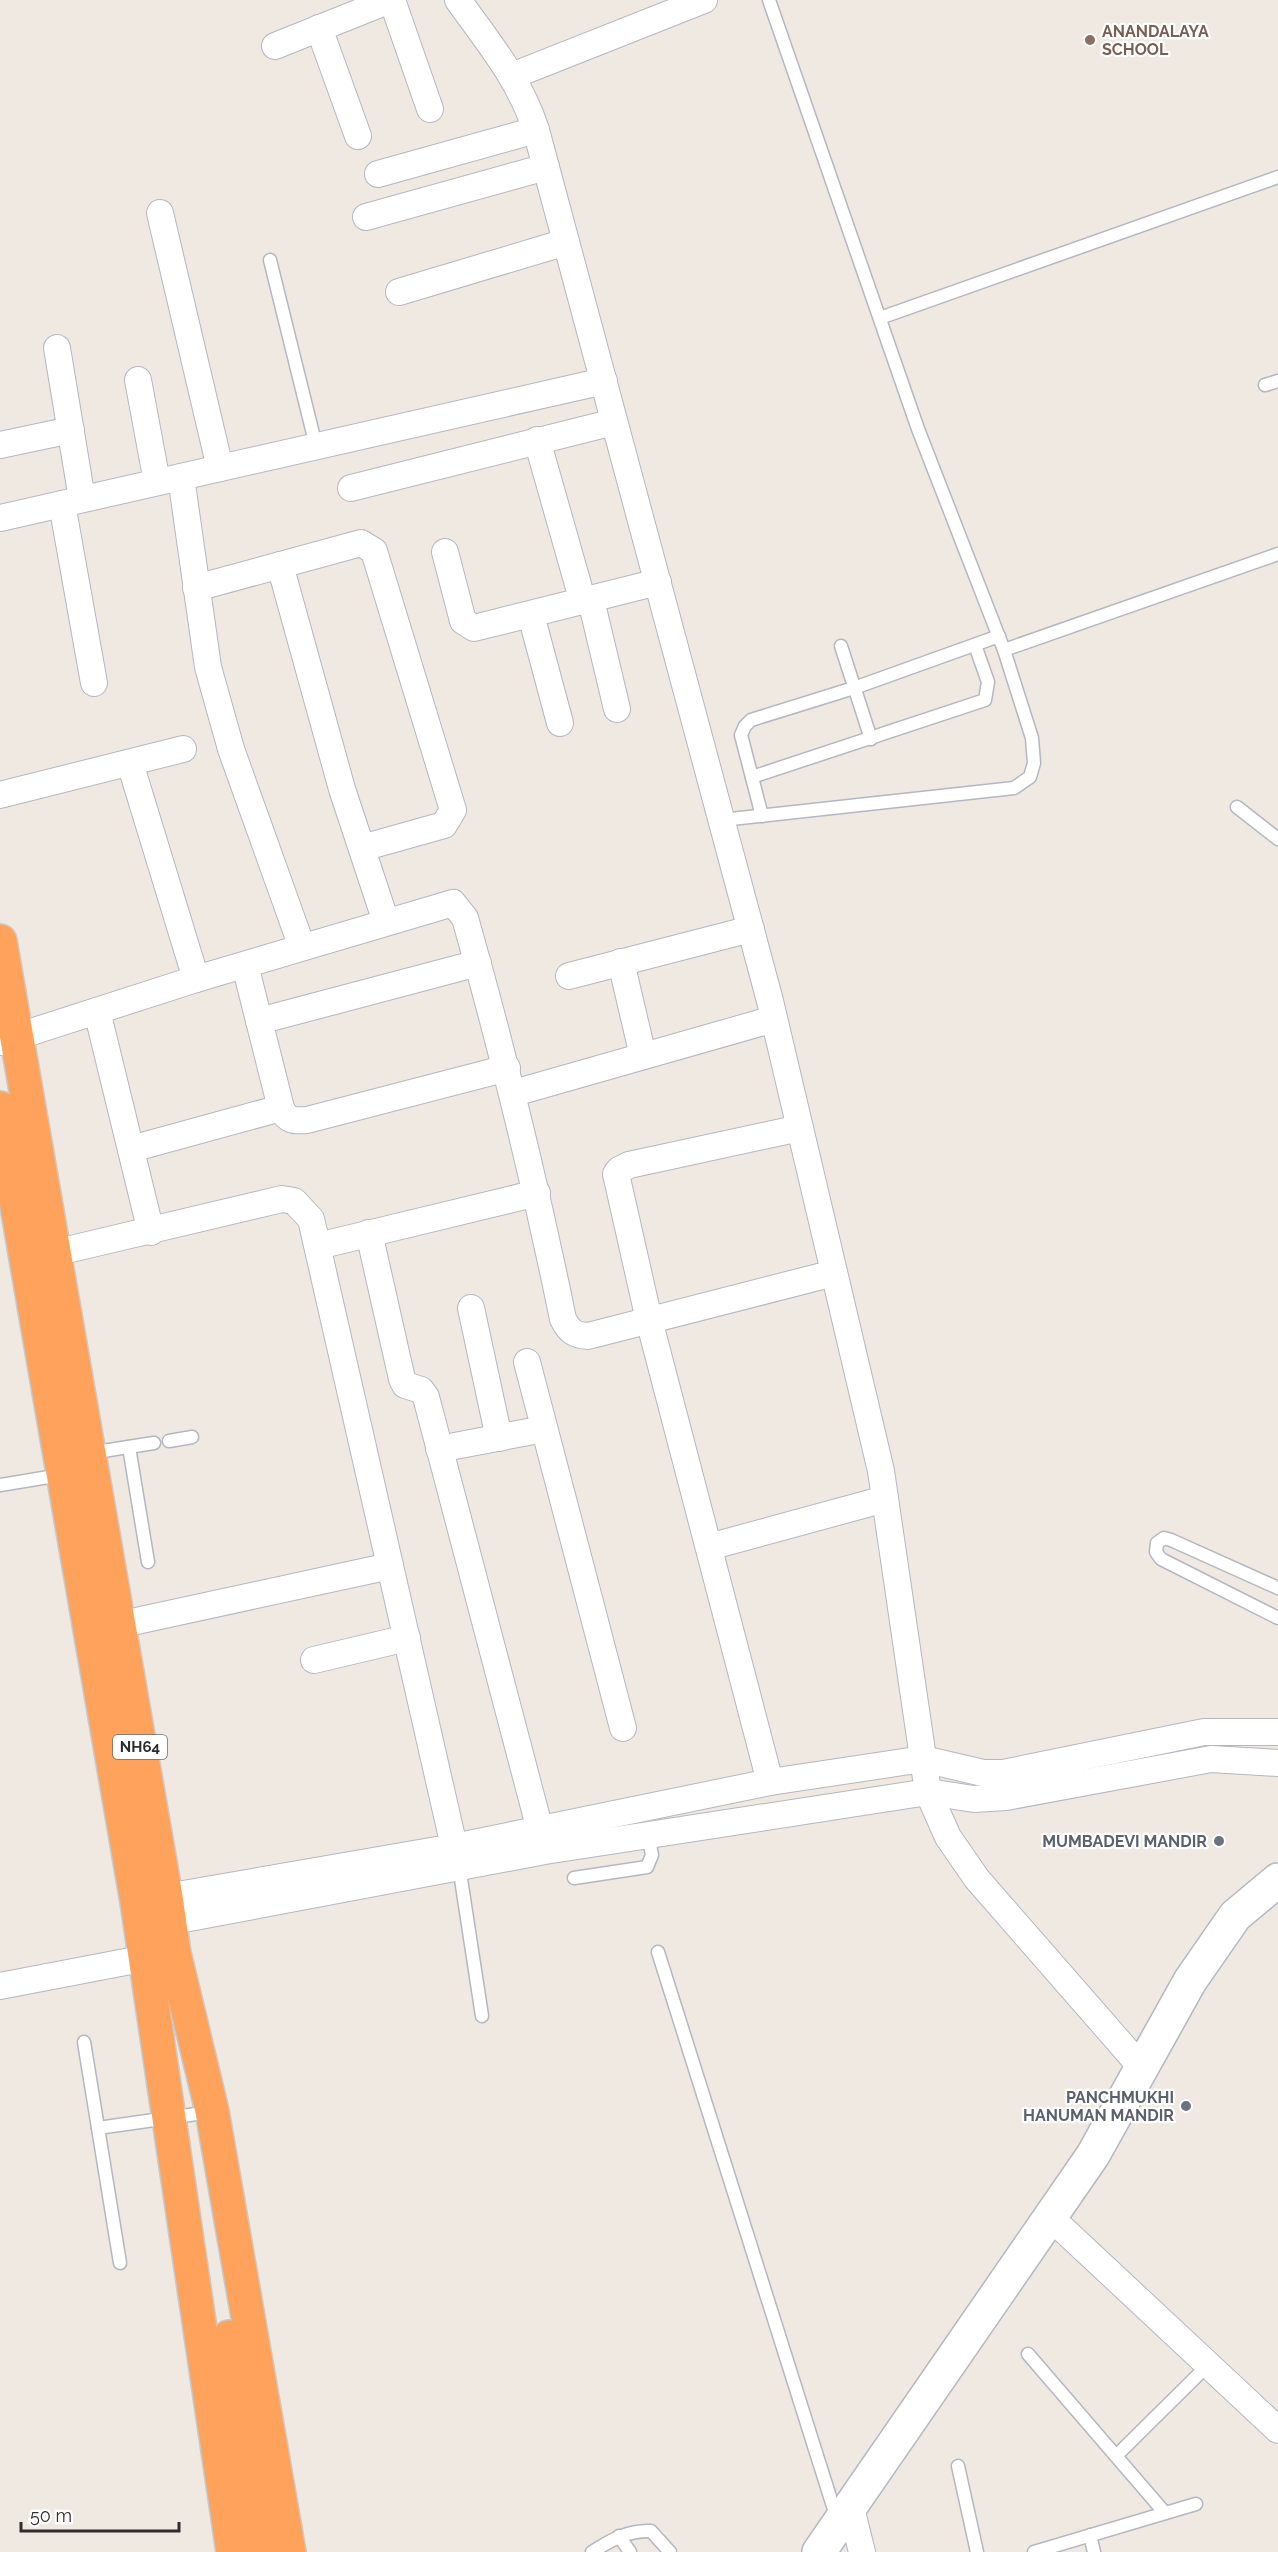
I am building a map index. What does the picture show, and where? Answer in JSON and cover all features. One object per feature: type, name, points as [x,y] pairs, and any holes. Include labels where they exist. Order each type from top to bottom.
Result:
[{"type":"highway","name":"NH64","points":[[0,941],[8,1039],[54,1253],[79,1468],[155,1927],[212,2111],[289,2552]]},
{"type":"highway","name":"NH64","points":[[1,1122],[8,1196],[118,1625],[155,1927],[170,2117],[233,2552]]},
{"type":"highway","points":[[170,2117],[196,2146],[214,2231],[261,2552]]},
{"type":"street","points":[[275,46],[319,28],[350,7],[391,0],[430,109]]},
{"type":"street","points":[[458,0],[513,76],[527,104],[536,130],[751,929],[881,1471],[928,1792],[948,1837],[972,1873],[1142,2068]]},
{"type":"street","points":[[513,76],[704,0]]},
{"type":"street","points":[[319,28],[358,136]]},
{"type":"street","points":[[378,174],[536,130]]},
{"type":"street","points":[[366,217],[546,166]]},
{"type":"street","points":[[160,213],[220,468]]},
{"type":"street","points":[[399,292],[566,243]]},
{"type":"street","points":[[57,348],[71,430],[72,501],[94,683]]},
{"type":"street","points":[[138,380],[169,479],[196,588],[208,667],[231,749],[302,948]]},
{"type":"street","points":[[0,518],[604,381]]},
{"type":"street","points":[[351,488],[614,422]]},
{"type":"street","points":[[0,445],[71,430]]},
{"type":"street","points":[[537,440],[587,601],[617,709]]},
{"type":"street","points":[[196,588],[361,543],[374,551],[453,810],[444,825],[362,848]]},
{"type":"street","points":[[445,552],[463,621],[474,628],[658,582]]},
{"type":"street","points":[[280,565],[342,789],[386,922]]},
{"type":"street","points":[[531,615],[560,723]]},
{"type":"street","points":[[0,795],[183,749]]},
{"type":"street","points":[[130,763],[196,979]]},
{"type":"street","points":[[8,1039],[196,979],[453,903],[465,918],[514,1093],[563,1319],[568,1329],[578,1336],[588,1336],[834,1273]]},
{"type":"street","points":[[569,975],[751,929]]},
{"type":"street","points":[[621,962],[643,1056]]},
{"type":"street","points":[[259,1021],[478,963]]},
{"type":"street","points":[[245,965],[281,1108],[285,1116],[293,1121],[308,1120],[507,1068]]},
{"type":"street","points":[[97,1011],[151,1232]]},
{"type":"street","points":[[514,1093],[774,1019]]},
{"type":"street","points":[[130,1149],[281,1108]]},
{"type":"street","points":[[770,1782],[649,1320],[617,1180],[619,1170],[800,1128]]},
{"type":"street","points":[[318,1246],[537,1192]]},
{"type":"street","points":[[54,1253],[282,1200],[294,1201],[311,1219],[457,1857]]},
{"type":"street","points":[[369,1233],[402,1379],[405,1385],[421,1390],[426,1397],[542,1840]]},
{"type":"street","points":[[471,1308],[499,1438]]},
{"type":"street","points":[[527,1362],[623,1728]]},
{"type":"street","points":[[439,1449],[544,1429]]},
{"type":"street","points":[[709,1547],[885,1499]]},
{"type":"street","points":[[118,1625],[390,1566]]},
{"type":"street","points":[[314,1660],[407,1638]]},
{"type":"street","points":[[0,1986],[155,1927],[457,1857],[542,1840],[770,1782],[922,1759],[983,1773],[1003,1773],[1204,1732],[1278,1732]]},
{"type":"street","points":[[542,1840],[648,1835],[928,1792],[974,1799],[1006,1797],[1211,1759],[1278,1763]]},
{"type":"street","points":[[819,2552],[1093,2155],[1190,1982],[1234,1916],[1278,1880]]},
{"type":"street","points":[[1050,2217],[1278,2430]]},
{"type":"street","points":[[844,2513],[862,2552]]},
{"type":"lane","points":[[722,820],[1014,788],[1030,777],[1034,763],[1032,738],[1004,650],[918,429],[769,0]]},
{"type":"lane","points":[[880,318],[1278,177]]},
{"type":"lane","points":[[270,260],[316,446]]},
{"type":"lane","points":[[1265,385],[1278,381]]},
{"type":"lane","points":[[1004,650],[1278,554]]},
{"type":"lane","points":[[762,816],[741,735],[751,720],[854,688],[999,636]]},
{"type":"lane","points":[[752,777],[985,700],[988,682],[975,645]]},
{"type":"lane","points":[[841,646],[871,739]]},
{"type":"lane","points":[[1238,807],[1278,839]]},
{"type":"lane","points":[[169,1441],[192,1437]]},
{"type":"lane","points":[[0,1485],[79,1468],[129,1447],[154,1443]]},
{"type":"lane","points":[[129,1447],[148,1562]]},
{"type":"lane","points":[[1278,1588],[1171,1540],[1164,1538],[1157,1543],[1156,1552],[1161,1559],[1278,1618]]},
{"type":"lane","points":[[574,1878],[647,1867],[652,1855],[648,1835]]},
{"type":"lane","points":[[457,1857],[482,2016]]},
{"type":"lane","points":[[658,1952],[844,2513]]},
{"type":"lane","points":[[84,2042],[120,2263]]},
{"type":"lane","points":[[98,2128],[212,2111]]},
{"type":"lane","points":[[1028,2354],[1165,2513]]},
{"type":"lane","points":[[1116,2456],[1207,2366]]},
{"type":"lane","points":[[958,2466],[977,2552]]},
{"type":"lane","points":[[1034,2552],[1196,2504]]},
{"type":"lane","points":[[592,2552],[619,2536],[638,2530],[651,2531],[670,2552]]},
{"type":"lane","points":[[1090,2535],[1094,2552]]},
{"type":"lane","points":[[619,2536],[630,2552]]},
{"type":"place","name":"ANANDALAYA SCHOOL","points":[[1090,40]]},
{"type":"place","name":"MUMBADEVI MANDIR","points":[[1219,1841]]},
{"type":"place","name":"PANCHMUKHI HANUMAN MANDIR","points":[[1186,2106]]}]
